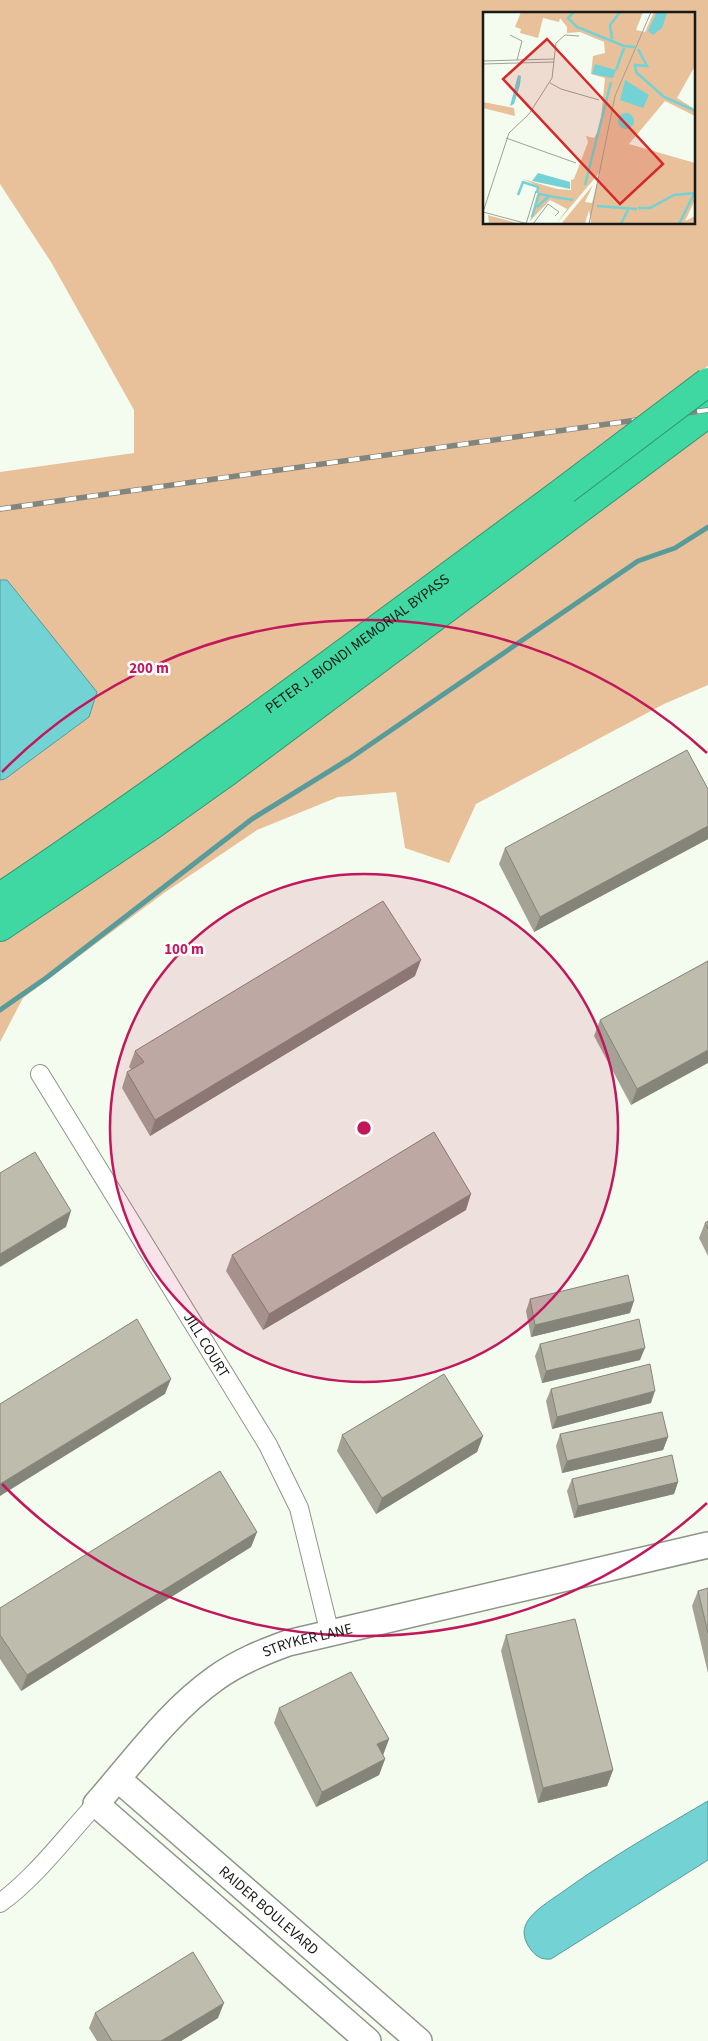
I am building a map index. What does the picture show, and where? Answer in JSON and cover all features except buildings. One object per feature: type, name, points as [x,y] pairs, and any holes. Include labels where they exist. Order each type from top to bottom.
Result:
[{"type":"highway","name":"PETER J. BIONDI MEMORIAL BYPASS","points":[[0,897],[92,836],[220,745],[708,382]]},
{"type":"highway","name":"PETER J. BIONDI MEMORIAL BYPASS","points":[[0,927],[152,825],[228,771],[708,413]]},
{"type":"street","name":"JILL COURT","points":[[40,1074],[268,1445],[299,1508],[330,1634]]},
{"type":"street","name":"STRYKER LANE","points":[[0,1904],[31,1876],[192,1698],[215,1678],[243,1661],[270,1649],[330,1634],[708,1545]]},
{"type":"street","name":"RAIDER BOULEVARD","points":[[118,1779],[419,2041]]},
{"type":"street","points":[[96,1804],[368,2041]]},
{"type":"shaded area","points":[[0,0],[708,0],[708,366],[605,443],[708,429],[708,685],[664,704],[476,804],[449,863],[405,848],[396,792],[338,797],[257,830],[164,893],[23,998],[0,1042],[0,472],[134,453],[134,410],[51,262],[0,184]]},
{"type":"water","points":[[0,580],[7,580],[97,692],[89,717],[5,779],[0,780]]},
{"type":"water","points":[[708,1801],[708,1860],[551,1959],[541,1958],[531,1950],[525,1940],[524,1929],[529,1919],[537,1910],[602,1865]]},
{"type":"waterway","points":[[0,1010],[46,978],[252,819],[349,759],[638,561],[675,548],[708,527]]},
{"type":"railway","points":[[0,509],[708,410]]}]
